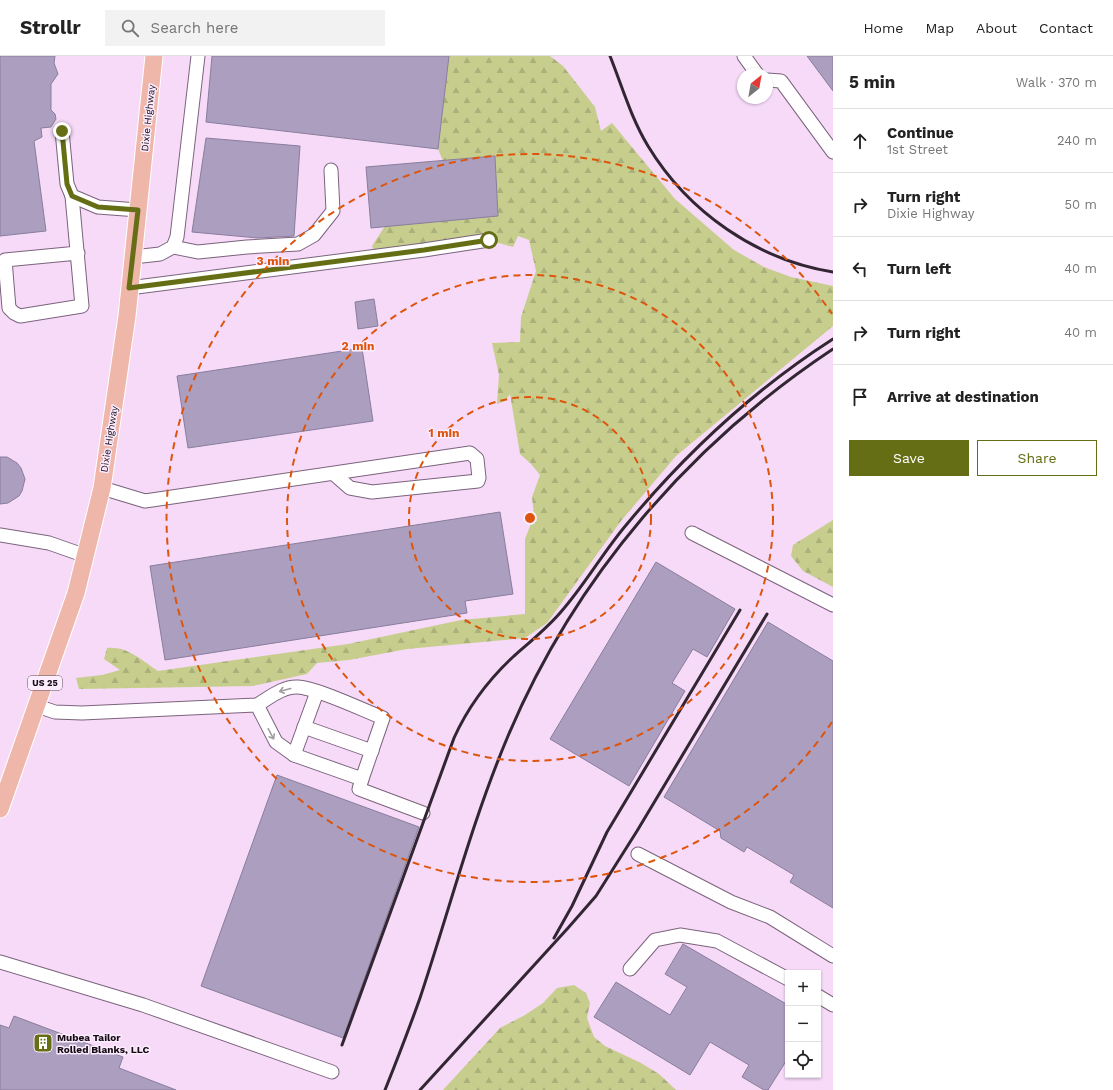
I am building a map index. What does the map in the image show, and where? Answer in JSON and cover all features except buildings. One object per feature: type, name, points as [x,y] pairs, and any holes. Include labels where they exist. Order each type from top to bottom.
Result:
[{"type":"main road","name":"Dixie Highway","points":[[0,809],[76,593],[102,488],[116,395],[133,257],[154,56]]},
{"type":"street","points":[[173,247],[177,237],[198,56]]},
{"type":"street","points":[[744,56],[753,68]]},
{"type":"street","points":[[773,80],[781,81],[833,152]]},
{"type":"street","points":[[62,131],[67,184],[72,196],[78,253],[82,306],[20,316],[9,308],[5,260],[78,253]]},
{"type":"street","points":[[133,257],[160,254],[173,247],[198,252],[298,244],[314,235],[333,210],[331,170]]},
{"type":"street","points":[[72,196],[98,207],[138,210]]},
{"type":"street","points":[[129,288],[424,250],[489,240]]},
{"type":"street","points":[[102,488],[145,501],[470,453],[477,459],[479,478],[478,481],[372,492],[350,488],[334,474]]},
{"type":"street","points":[[692,533],[833,605]]},
{"type":"street","points":[[0,534],[49,543],[86,556]]},
{"type":"street","points":[[37,706],[55,712],[82,713],[256,705],[280,690],[298,687],[317,692],[383,718],[359,789],[423,813]]},
{"type":"street","points":[[294,755],[317,692]]},
{"type":"street","points":[[256,705],[276,742],[294,755],[362,779]]},
{"type":"street","points":[[304,727],[372,751]]},
{"type":"street","points":[[638,854],[731,902],[770,917],[833,956]]},
{"type":"street","points":[[630,969],[655,940],[680,935],[717,941],[785,977]]},
{"type":"street","points":[[0,962],[143,1005],[332,1072]]},
{"type":"street","points":[[821,998],[833,1005]]},
{"type":"green space","points":[[449,56],[550,56],[563,66],[595,107],[601,131],[612,123],[675,199],[734,250],[764,267],[791,277],[833,286],[833,326],[676,456],[621,521],[547,623],[525,638],[407,649],[349,660],[317,663],[307,674],[253,686],[79,689],[76,678],[102,675],[120,670],[104,659],[107,648],[128,651],[158,671],[348,644],[461,620],[525,614],[525,539],[534,516],[532,497],[540,475],[520,454],[510,394],[505,401],[497,404],[499,375],[492,343],[520,342],[521,317],[536,271],[529,240],[518,236],[513,247],[489,240],[376,256],[372,246],[385,226],[498,216],[495,156],[443,161],[438,149]]},
{"type":"green space","points":[[833,520],[833,587],[803,571],[791,556],[793,545]]},
{"type":"green space","points":[[574,985],[586,993],[590,1003],[587,1018],[594,1037],[605,1046],[641,1063],[659,1074],[676,1090],[443,1090],[500,1028],[525,1015],[543,1003],[557,988]]},
{"type":"railway","points":[[610,56],[642,135],[664,170],[683,192],[704,212],[727,229],[752,244],[778,257],[805,266],[833,272]]},
{"type":"railway","points":[[342,1045],[454,738],[472,705],[487,684],[505,665],[544,630],[560,613],[627,524],[673,472],[698,447],[749,401],[804,358],[833,339]]},
{"type":"railway","points":[[385,1090],[420,998],[472,833],[495,768],[535,678],[567,622],[603,569],[642,518],[685,471],[731,427],[781,386],[833,349]]},
{"type":"railway","points":[[554,938],[572,906],[607,832],[740,610]]},
{"type":"railway","points":[[420,1090],[596,896],[637,831],[767,614]]},
{"type":"place","name":"Mubea Tailor Rolled Blanks, LLC","points":[[43,1043]]},
{"type":"route","points":[[62,131],[67,184],[72,196],[98,207],[138,210],[129,288],[424,250],[489,240]]}]
